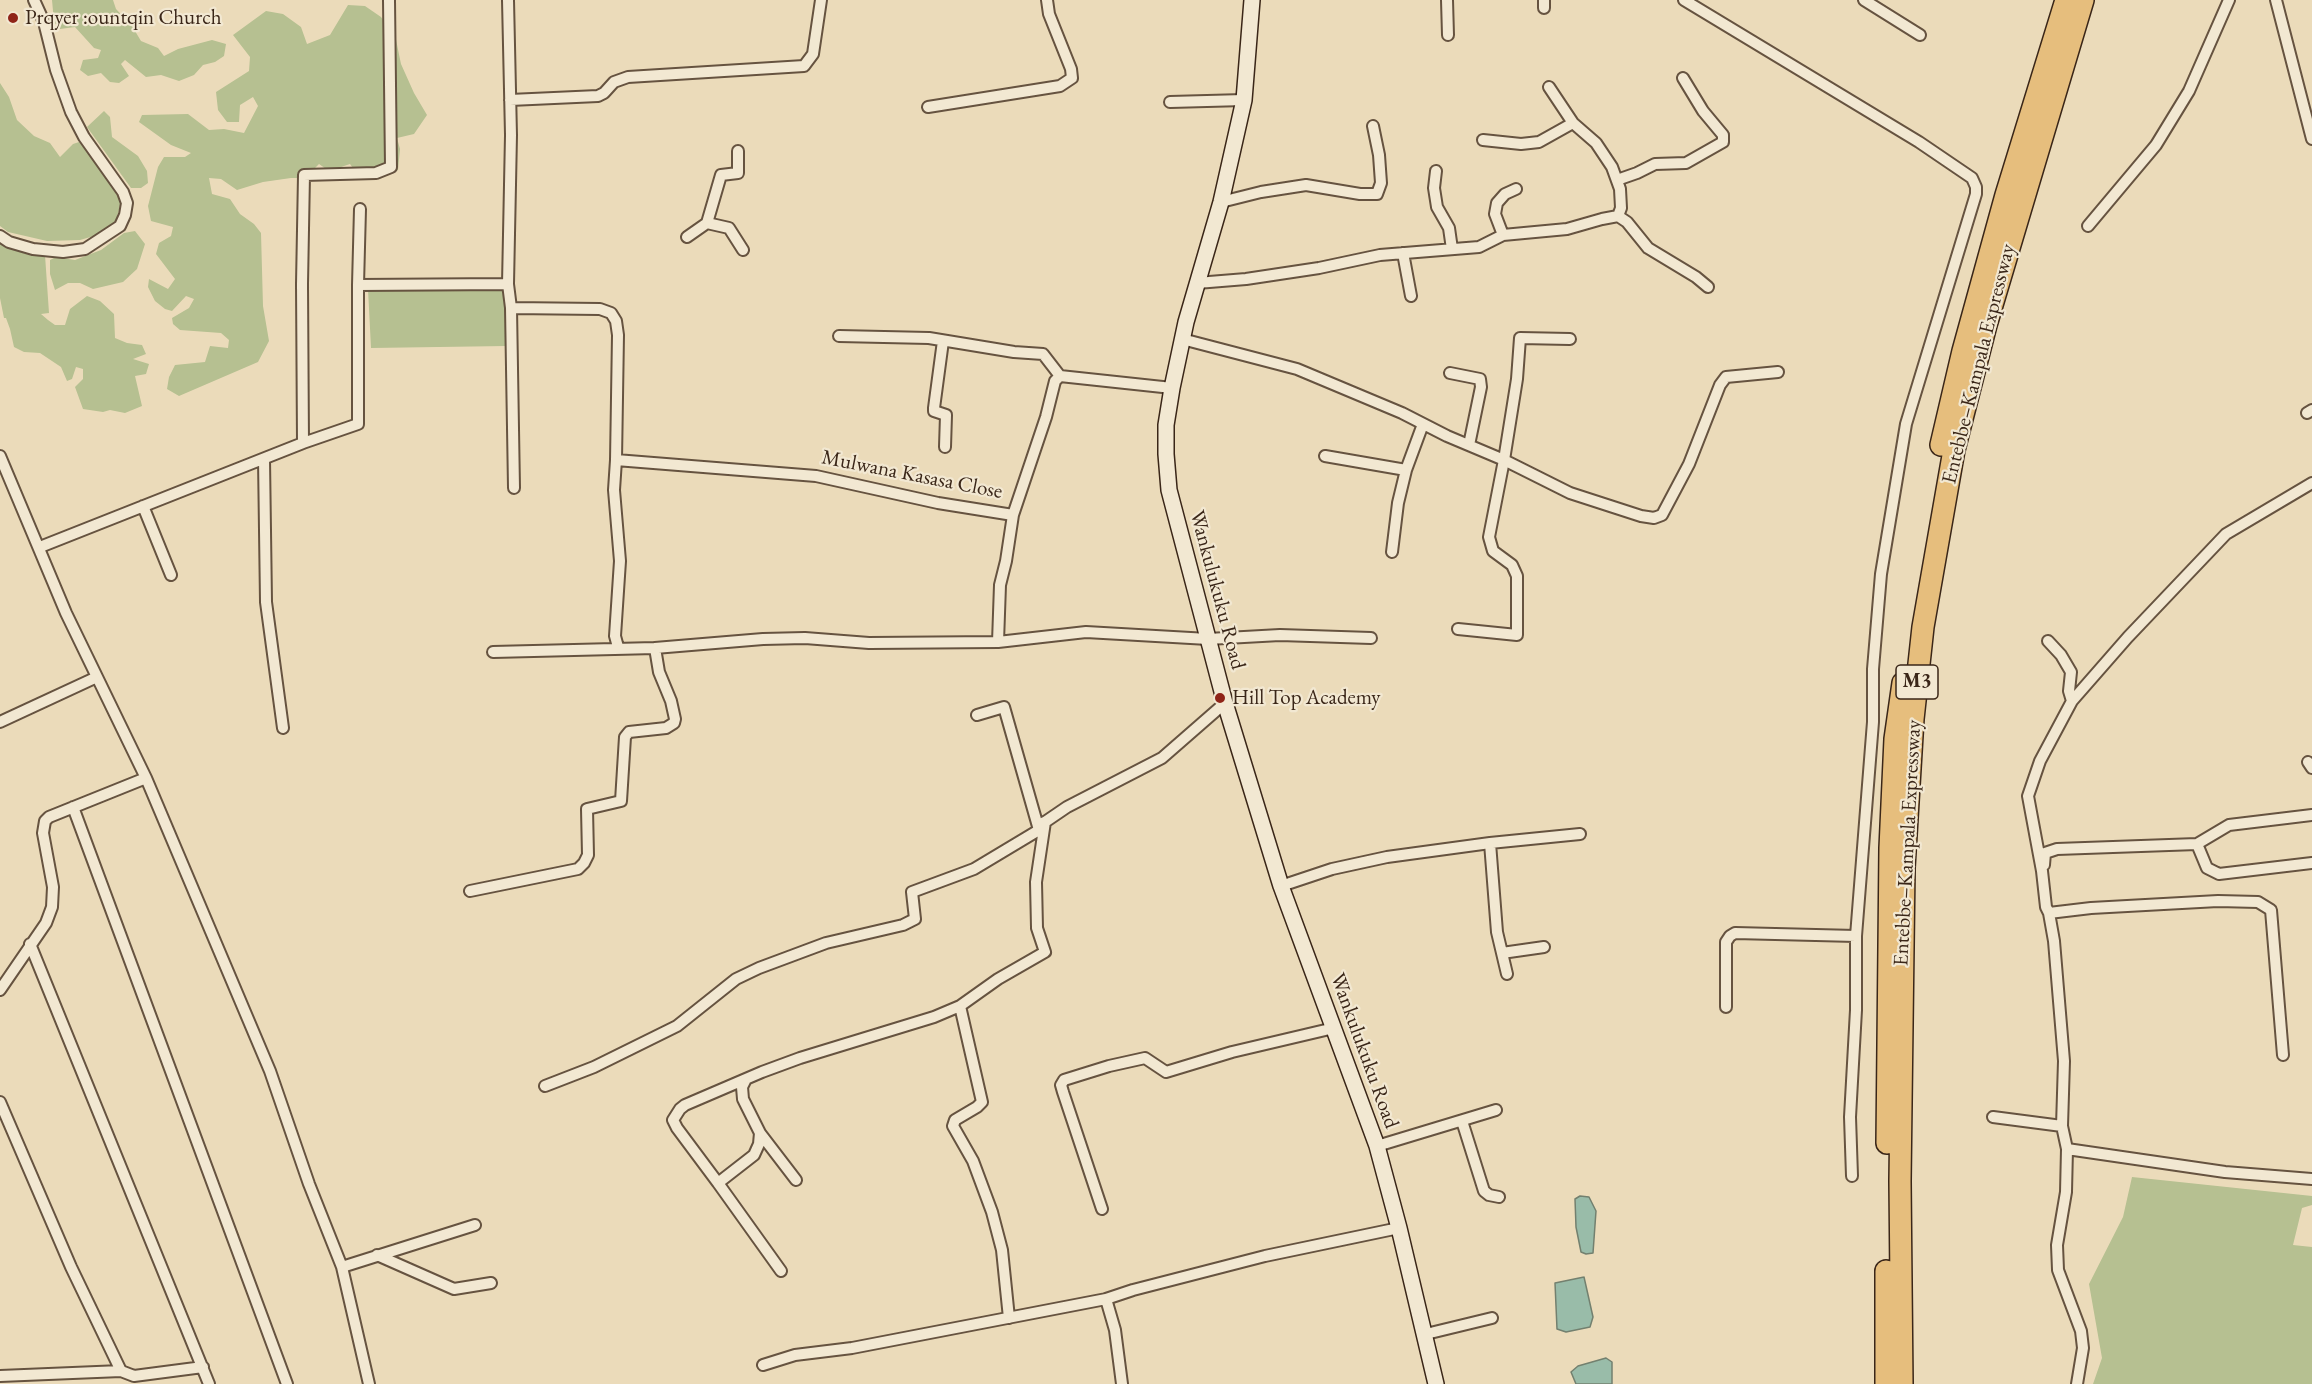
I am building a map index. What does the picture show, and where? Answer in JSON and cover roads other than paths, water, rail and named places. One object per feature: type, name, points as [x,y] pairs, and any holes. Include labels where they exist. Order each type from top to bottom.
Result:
[{"type":"highway","name":"Entebbe–Kampala Expressway","points":[[1886,1384],[1887,998],[1895,739],[1917,578],[1941,444],[1963,351],[2006,195],[2066,0]]},
{"type":"highway","name":"Entebbe–Kampala Expressway","points":[[1902,1384],[1900,1181],[1904,868],[1913,719],[1923,627],[1954,450],[1986,325],[2082,0]]},
{"type":"main road","name":"Wankulukuku Road","points":[[1252,0],[1244,100],[1221,202],[1182,339],[1172,388],[1166,425],[1169,490],[1225,703],[1281,886],[1377,1146],[1426,1334],[1436,1384]]},
{"type":"street","points":[[0,236],[9,242],[33,249],[63,252],[85,249],[120,226],[127,203],[123,192],[84,137],[71,112],[56,70],[44,22],[34,0]]},
{"type":"street","points":[[303,443],[304,175],[376,173],[391,167],[389,0]]},
{"type":"street","points":[[508,0],[510,100],[508,284],[511,308],[514,488]]},
{"type":"street","points":[[510,100],[598,96],[614,82],[628,77],[804,66],[813,54],[821,0]]},
{"type":"street","points":[[928,106],[1060,86],[1072,78],[1071,69],[1049,15],[1047,0]]},
{"type":"street","points":[[1447,0],[1448,35]]},
{"type":"street","points":[[1684,0],[1919,142],[1972,178],[1976,187],[1976,194],[1906,424],[1881,574],[1873,669],[1873,722],[1856,936],[1856,1010],[1850,1117],[1852,1176]]},
{"type":"street","points":[[2088,226],[2156,145],[2189,91],[2229,0]]},
{"type":"street","points":[[2276,0],[2312,139]]},
{"type":"street","points":[[1868,1],[1920,35]]},
{"type":"street","points":[[1617,180],[1655,165],[1686,163],[1723,142],[1723,135],[1703,111],[1683,78]]},
{"type":"street","points":[[1549,87],[1574,123],[1596,142],[1617,180],[1621,208],[1618,216]]},
{"type":"street","points":[[1170,102],[1244,100]]},
{"type":"street","points":[[1483,140],[1521,144],[1539,142],[1574,123]]},
{"type":"street","points":[[1221,202],[1261,192],[1306,185],[1360,194],[1377,194],[1381,183],[1380,164],[1373,126]]},
{"type":"street","points":[[687,237],[707,223],[721,175],[738,173],[738,151]]},
{"type":"street","points":[[1436,171],[1434,188],[1437,207],[1449,228],[1452,249]]},
{"type":"street","points":[[1503,235],[1495,214],[1497,203],[1505,194],[1516,189]]},
{"type":"street","points":[[40,547],[303,443],[358,424],[360,209]]},
{"type":"street","points":[[1197,283],[1256,278],[1380,255],[1479,247],[1503,235],[1567,229],[1618,216],[1627,222],[1648,248],[1696,277],[1707,287]]},
{"type":"street","points":[[707,223],[729,228],[742,250]]},
{"type":"street","points":[[1403,253],[1411,296]]},
{"type":"street","points":[[358,285],[508,284]]},
{"type":"street","points":[[511,308],[600,309],[611,313],[616,321],[618,335],[614,490],[620,561],[615,636],[618,647]]},
{"type":"street","points":[[839,336],[922,338],[1014,352],[1043,354],[1060,376],[1172,388]]},
{"type":"street","points":[[1458,629],[1517,635],[1517,576],[1512,565],[1493,551],[1490,537],[1517,379],[1520,338],[1570,339]]},
{"type":"street","points":[[1182,339],[1297,369],[1402,413],[1570,493],[1625,512],[1654,518],[1662,514],[1689,464],[1720,385],[1726,377],[1778,372]]},
{"type":"street","points":[[943,341],[934,411],[946,415],[945,447]]},
{"type":"street","points":[[1450,373],[1480,379],[1481,387],[1470,445]]},
{"type":"street","name":"Mulwana Kasasa Close","points":[[616,460],[816,476],[938,502],[1013,515],[1046,417],[1055,381],[1060,376]]},
{"type":"street","points":[[1392,552],[1398,503],[1406,470],[1422,424]]},
{"type":"street","points":[[0,456],[66,613],[146,778],[270,1071],[309,1184],[342,1267],[369,1384]]},
{"type":"street","points":[[1325,456],[1406,470]]},
{"type":"street","points":[[264,459],[266,602],[283,728]]},
{"type":"street","points":[[2077,1384],[2083,1348],[2081,1330],[2058,1270],[2057,1253],[2066,1192],[2067,1149],[2062,1126],[2064,1061],[2054,941],[2046,907],[2042,871],[2028,796],[2040,761],[2072,701],[2128,637],[2226,534],[2311,487]]},
{"type":"street","points":[[142,506],[171,575]]},
{"type":"street","points":[[998,642],[1000,585],[1013,515]]},
{"type":"street","points":[[493,652],[618,647],[655,648],[794,638],[869,643],[998,642],[1086,632],[1208,639],[1280,636],[1371,638]]},
{"type":"street","points":[[2048,641],[2061,655],[2071,672],[2069,691],[2072,701]]},
{"type":"street","points":[[470,891],[578,869],[584,863],[588,855],[587,809],[621,801],[625,737],[629,732],[666,728],[674,723],[671,701],[659,672],[655,648]]},
{"type":"street","points":[[0,722],[97,677]]},
{"type":"street","points":[[545,1086],[594,1067],[677,1026],[736,979],[759,968],[826,943],[903,925],[915,919],[912,892],[974,869],[1042,826],[1067,807],[1162,758],[1225,703]]},
{"type":"street","points":[[781,1271],[718,1183],[695,1155],[674,1120],[685,1105],[746,1079],[827,1049],[934,1017],[960,1006],[998,980],[1046,952],[1037,928],[1036,882],[1042,826],[1004,707],[977,715]]},
{"type":"street","points":[[0,990],[45,923],[52,907],[53,887],[43,832],[45,821],[49,817],[146,778]]},
{"type":"street","points":[[74,807],[287,1384]]},
{"type":"street","points":[[2042,871],[2045,864],[2045,853],[2057,849],[2197,844],[2229,825],[2312,815]]},
{"type":"street","points":[[1281,886],[1343,867],[1387,857],[1581,834]]},
{"type":"street","points":[[1490,843],[1495,912],[1507,974]]},
{"type":"street","points":[[2197,844],[2207,868],[2219,874],[2312,863]]},
{"type":"street","points":[[2049,913],[2091,908],[2218,901],[2258,902],[2271,910],[2283,1054]]},
{"type":"street","points":[[1726,1007],[1726,942],[1735,933],[1856,936]]},
{"type":"street","points":[[30,944],[209,1384]]},
{"type":"street","points":[[1502,953],[1544,947]]},
{"type":"street","points":[[960,1006],[982,1102],[956,1120],[953,1126],[973,1161],[992,1212],[1002,1250],[1010,1318]]},
{"type":"street","points":[[1102,1209],[1063,1092],[1061,1085],[1064,1080],[1145,1058],[1166,1072],[1232,1052],[1334,1028]]},
{"type":"street","points":[[746,1079],[742,1088],[743,1099],[760,1133],[796,1180]]},
{"type":"street","points":[[0,1102],[81,1288],[121,1371],[135,1380],[203,1367]]},
{"type":"street","points":[[1377,1146],[1496,1110]]},
{"type":"street","points":[[1993,1117],[2062,1126]]},
{"type":"street","points":[[1462,1120],[1484,1191],[1489,1196],[1499,1197]]},
{"type":"street","points":[[718,1183],[754,1155],[759,1144],[760,1133]]},
{"type":"street","points":[[2067,1149],[2224,1172],[2312,1179]]},
{"type":"street","points":[[342,1267],[475,1225]]},
{"type":"street","points":[[763,1365],[795,1355],[852,1348],[1106,1299],[1265,1256],[1399,1228]]},
{"type":"street","points":[[377,1255],[454,1289],[491,1283]]},
{"type":"street","points":[[1106,1299],[1115,1330],[1122,1384]]},
{"type":"street","points":[[1426,1334],[1492,1318]]},
{"type":"street","points":[[0,1376],[121,1371]]},
{"type":"place","name":"Prqyer :ountqin Church","points":[[13,18]]},
{"type":"place","name":"Hill Top Academy","points":[[1220,698]]}]
